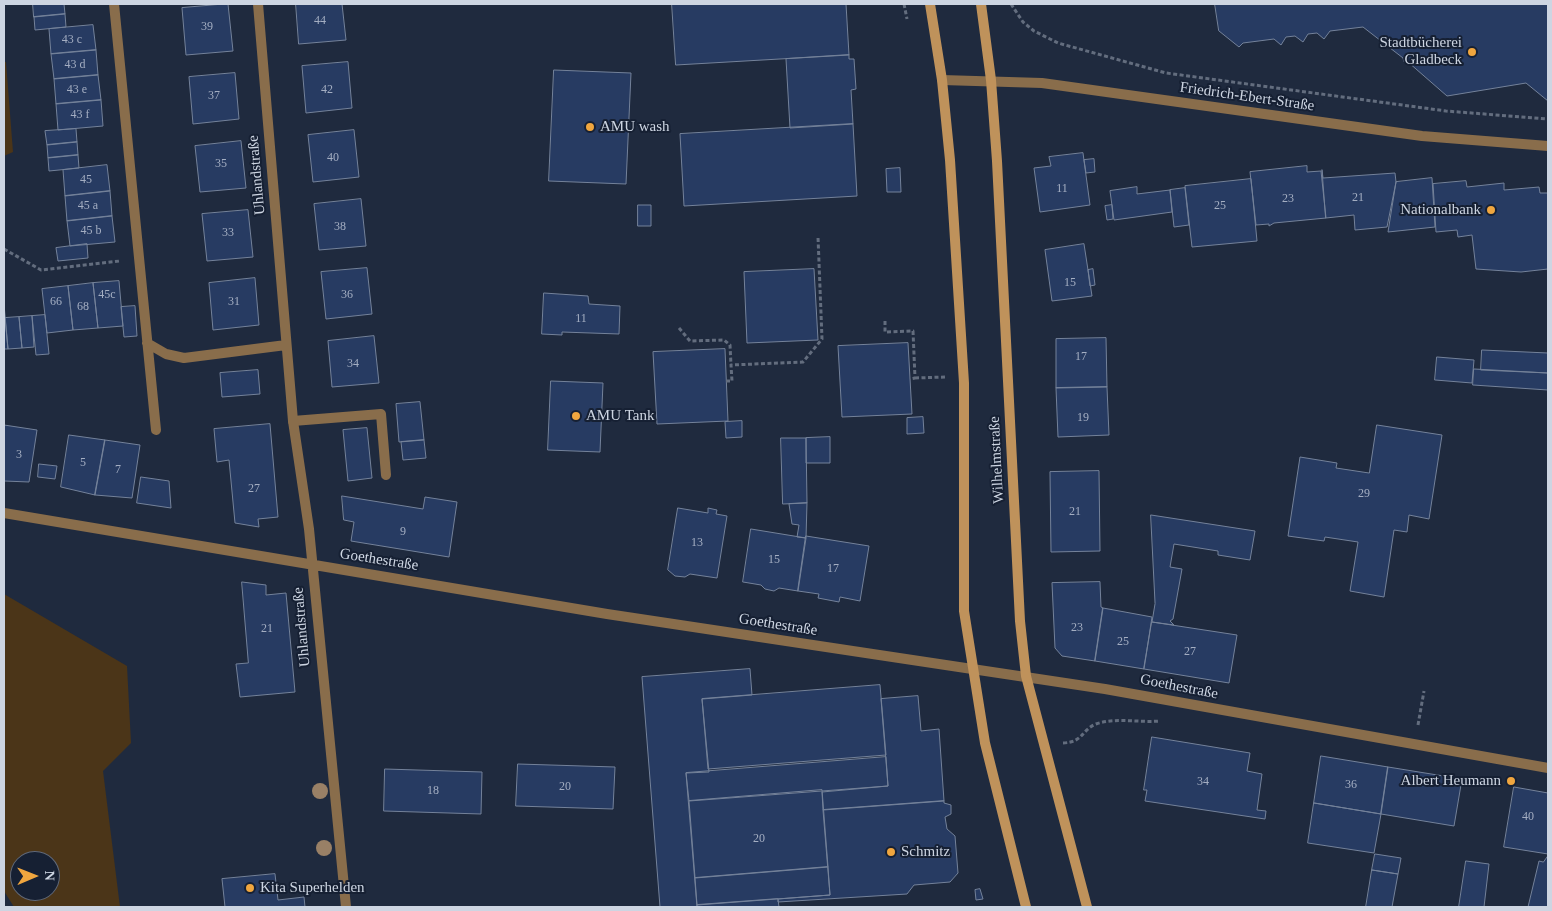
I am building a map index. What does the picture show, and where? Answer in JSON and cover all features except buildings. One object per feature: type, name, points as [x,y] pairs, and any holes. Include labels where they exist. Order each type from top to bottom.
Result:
[{"type":"main road","name":"Wilhelmstraße","points":[[930,4],[942,80],[963,376],[964,611],[985,743],[1026,907]]},
{"type":"main road","name":"Wilhelmstraße","points":[[981,4],[991,80],[997,161],[1020,621],[1026,676],[1087,907]]},
{"type":"street","points":[[114,4],[156,430]]},
{"type":"street","name":"Uhlandstraße","points":[[258,4],[293,422],[312,565],[346,907]]},
{"type":"street","name":"Friedrich-Ebert-Straße","points":[[942,80],[991,80],[1052,85],[1422,136],[1548,146]]},
{"type":"street","points":[[147,344],[166,354],[184,358],[286,345]]},
{"type":"street","points":[[293,422],[381,414],[386,475]]},
{"type":"street","name":"Goethestraße","points":[[4,513],[607,614],[1026,676],[1548,768]]},
{"type":"path","points":[[904,4],[907,19]]},
{"type":"path","points":[[1010,4],[1023,22],[1034,31],[1058,43],[1166,73],[1446,111],[1548,119]]},
{"type":"path","points":[[731,365],[803,362],[822,339],[818,237]]},
{"type":"path","points":[[4,249],[41,270],[140,259]]},
{"type":"path","points":[[885,322],[885,332],[913,331],[915,378]]},
{"type":"path","points":[[679,328],[690,341],[724,340],[730,345],[732,381],[726,381]]},
{"type":"path","points":[[910,379],[963,376]]},
{"type":"path","points":[[1414,745],[1424,691]]},
{"type":"path","points":[[1043,745],[1074,742],[1095,724],[1114,720],[1158,721],[1167,718]]},
{"type":"shaded area","points":[[4,62],[6,62],[13,152],[4,156]]},
{"type":"shaded area","points":[[4,594],[127,666],[131,743],[103,771],[120,907],[14,907],[10,901],[60,901],[60,851],[10,851],[10,901],[4,891]]},
{"type":"place","name":"Stadtbücherei Gladbeck","points":[[1472,52]]},
{"type":"place","name":"AMU wash","points":[[590,127]]},
{"type":"place","name":"Nationalbank","points":[[1491,210]]},
{"type":"place","name":"AMU Tank","points":[[576,416]]},
{"type":"place","name":"Albert Heumann","points":[[1511,781]]},
{"type":"place","name":"Schmitz","points":[[891,852]]},
{"type":"place","name":"Kita Superhelden","points":[[250,888]]}]
